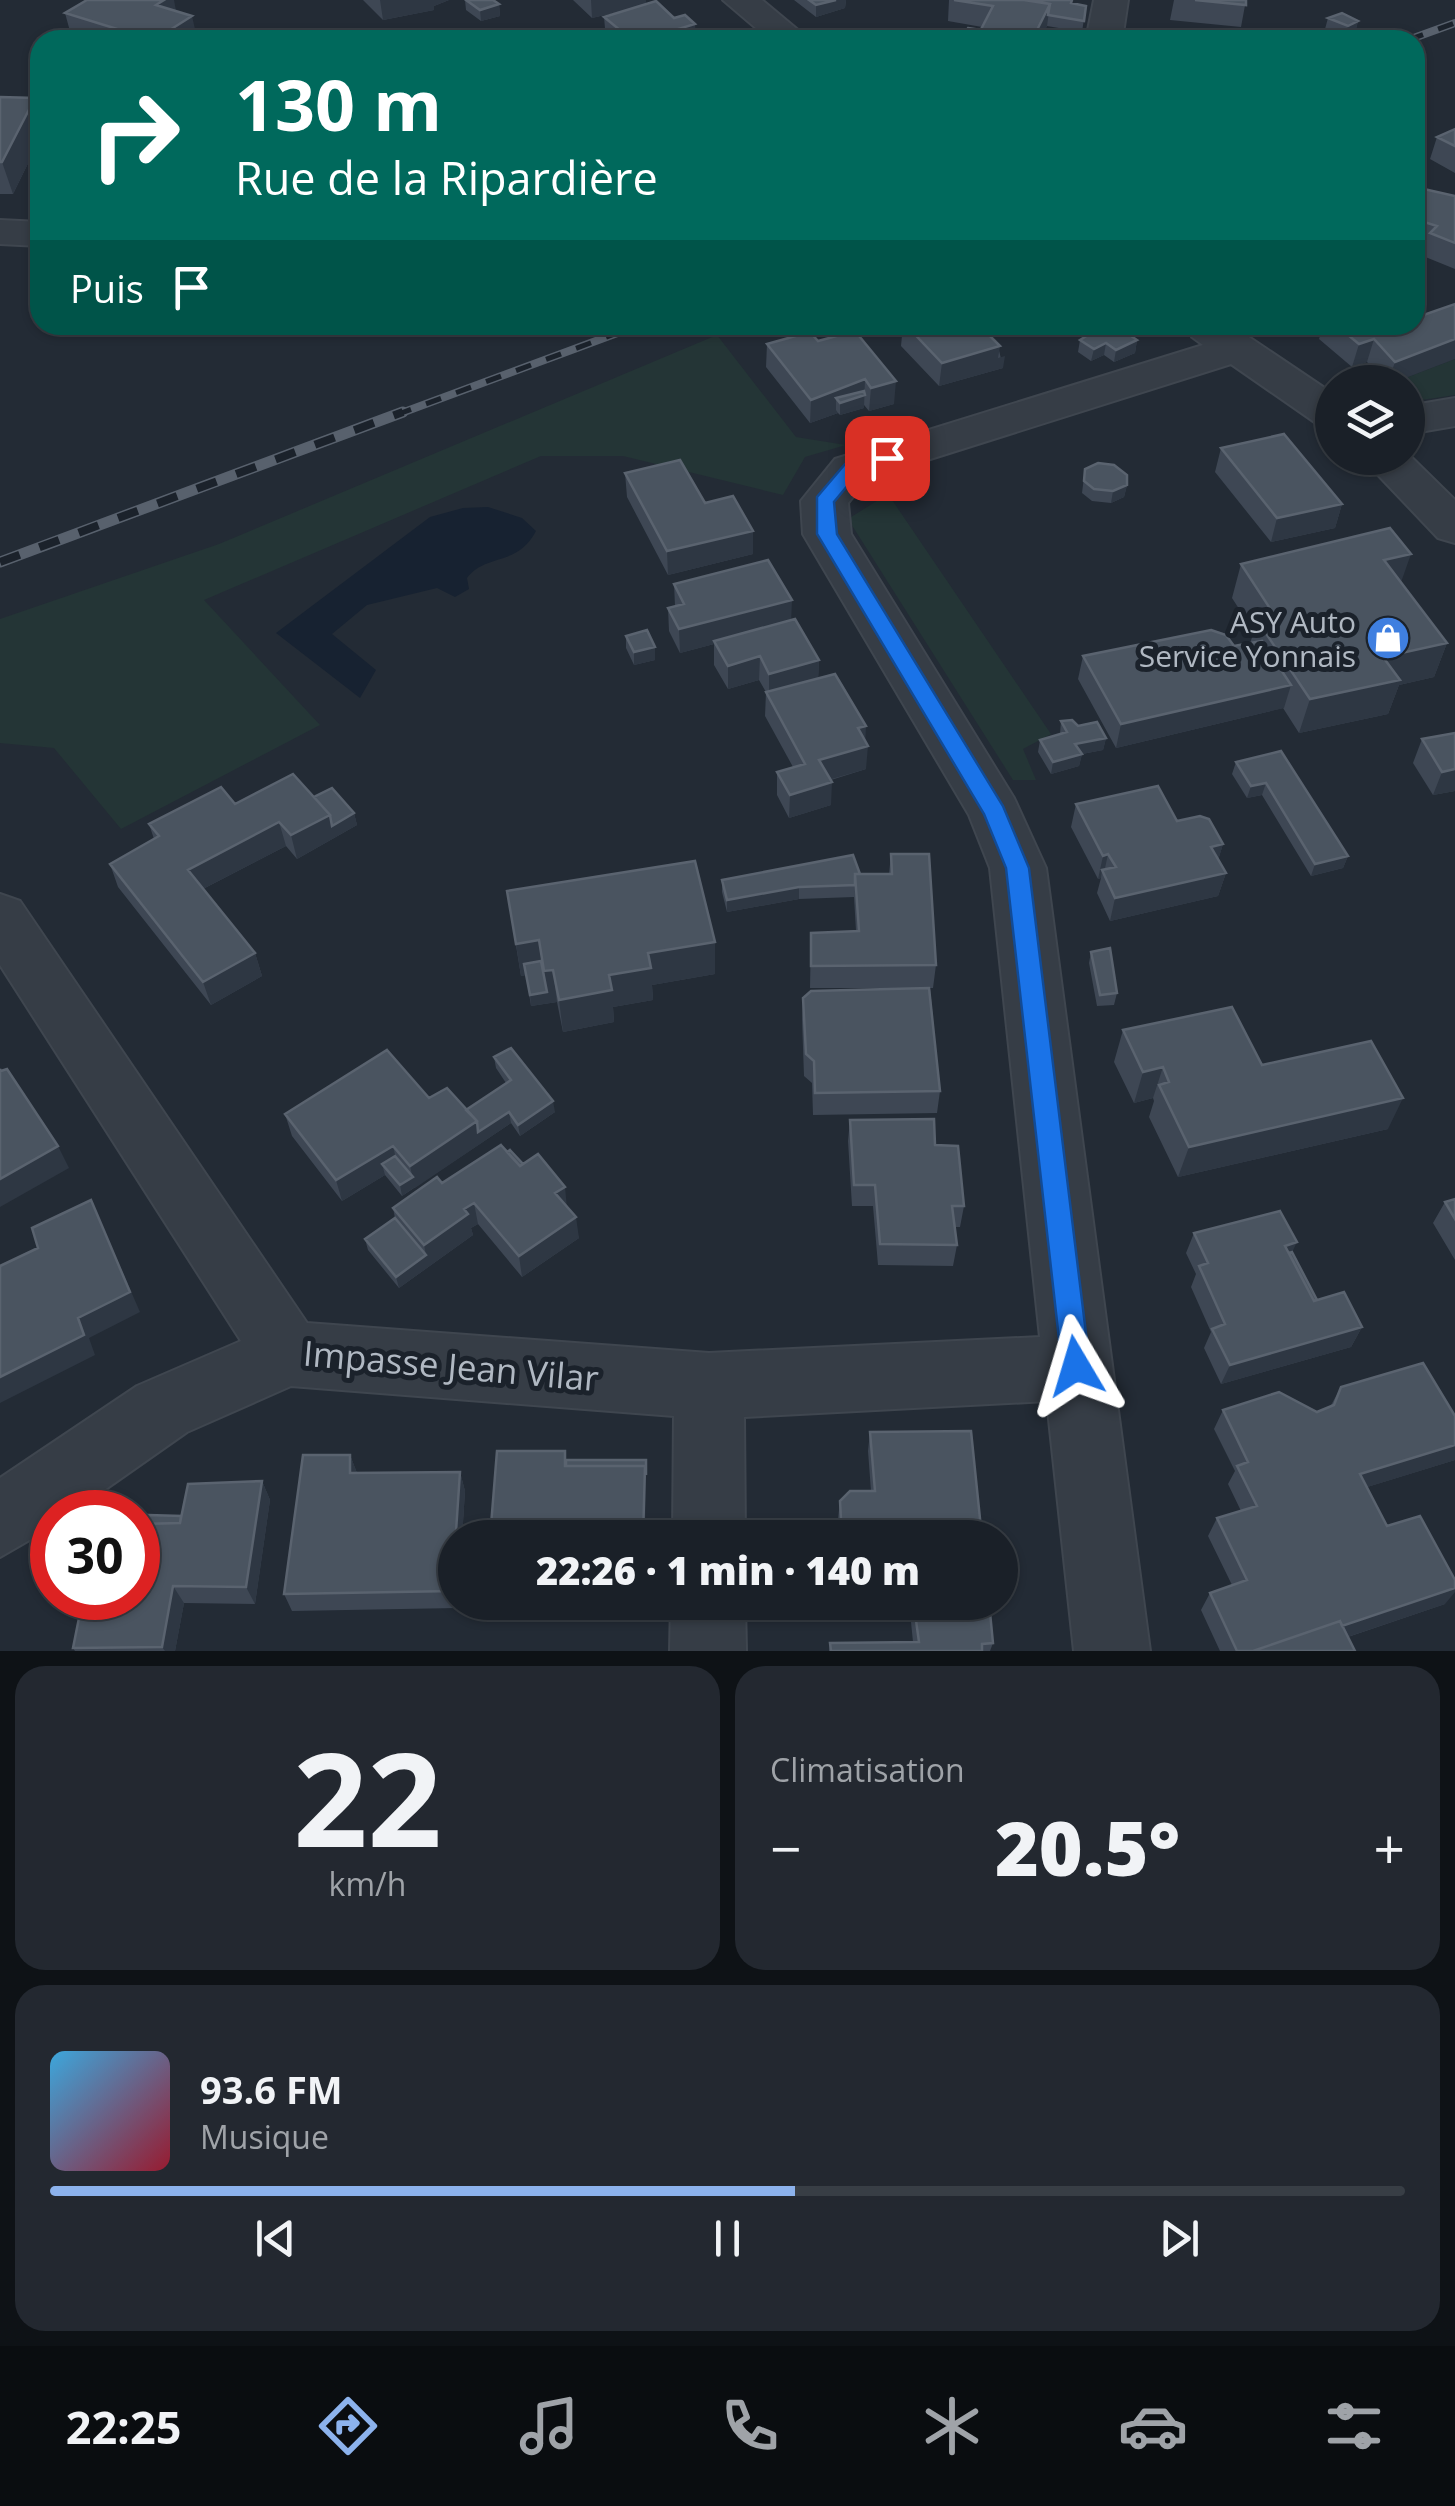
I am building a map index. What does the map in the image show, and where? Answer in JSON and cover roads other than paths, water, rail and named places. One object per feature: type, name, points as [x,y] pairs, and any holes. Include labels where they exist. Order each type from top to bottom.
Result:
[{"type":"street","points":[[740,0],[779,30]]},
{"type":"street","points":[[1106,30],[1111,0]]},
{"type":"street","points":[[0,232],[30,234]]},
{"type":"street","points":[[1112,1651],[1018,868],[995,812],[827,534],[824,501],[851,469],[1220,336],[1315,401]]},
{"type":"street","points":[[1425,417],[1455,412]]},
{"type":"street","points":[[1402,475],[1455,527]]},
{"type":"street","name":"Impasse Jean Vilar","points":[[0,917],[288,1354],[709,1386],[1076,1366]]},
{"type":"street","points":[[0,1521],[162,1409],[288,1354]]},
{"type":"street","points":[[708,1520],[709,1386]]},
{"type":"street","points":[[708,1620],[708,1651]]},
{"type":"water","points":[[488,507],[522,518],[536,531],[520,550],[475,570],[467,578],[469,589],[455,597],[437,588],[367,605],[332,634],[376,670],[360,698],[276,633],[430,517],[463,508]]},
{"type":"railway","points":[[1425,34],[1455,23]]},
{"type":"railway","points":[[396,415],[612,335]]},
{"type":"railway","points":[[0,562],[403,412]]},
{"type":"place","name":"ASY Auto Service Yonnais","points":[[1388,638]]}]
